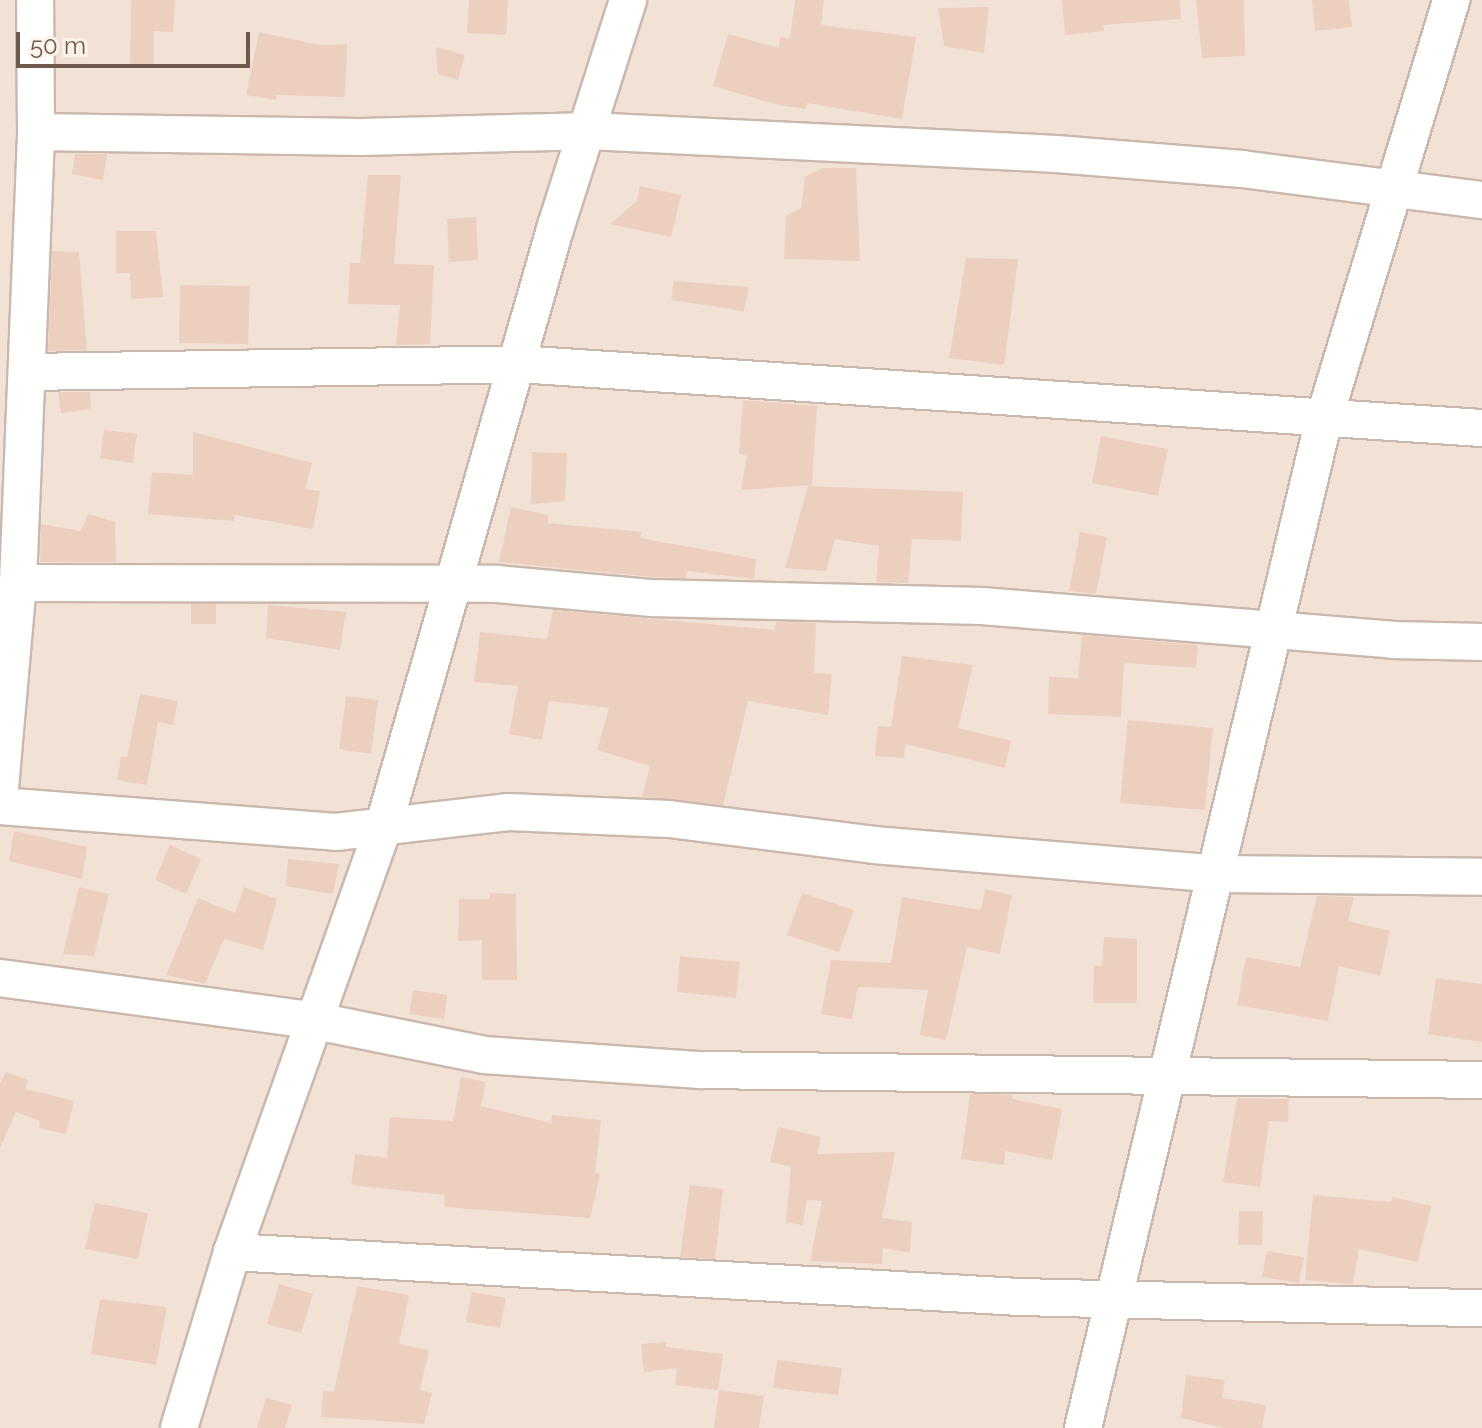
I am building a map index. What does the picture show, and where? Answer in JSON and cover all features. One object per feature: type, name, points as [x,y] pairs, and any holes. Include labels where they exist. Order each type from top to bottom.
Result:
[{"type":"street","points":[[0,788],[18,583],[27,372],[27,246],[36,132],[35,0]]},
{"type":"street","points":[[179,1428],[232,1252],[311,1020],[383,828],[628,0]]},
{"type":"street","points":[[1083,1428],[1324,419],[1451,0]]},
{"type":"street","points":[[36,132],[361,137],[588,131],[1056,154],[1242,169],[1392,193],[1482,200]]},
{"type":"street","points":[[27,372],[518,364],[1482,428]]},
{"type":"street","points":[[18,583],[453,583],[652,598],[982,606],[1273,630],[1482,642]]},
{"type":"street","points":[[0,806],[336,832],[509,812],[669,819],[874,845],[1217,874],[1482,877]]},
{"type":"street","points":[[0,978],[311,1020],[484,1055],[700,1070],[1166,1073],[1482,1080]]},
{"type":"street","points":[[232,1252],[1112,1299],[1482,1308]]},
{"type":"shaded area","points":[[0,0],[1482,0],[1482,1428],[0,1428]]},
{"type":"building","points":[[131,0],[175,0],[173,32],[154,31],[154,64],[130,64]]},
{"type":"building","points":[[469,0],[508,0],[506,35],[467,33]]},
{"type":"building","points":[[795,0],[824,0],[821,25],[916,37],[902,119],[807,103],[806,109],[779,105],[713,86],[728,34],[779,48],[780,37],[790,38]]},
{"type":"building","points":[[1062,0],[1180,0],[1181,19],[1103,25],[1104,31],[1065,35]]},
{"type":"building","points":[[1196,0],[1244,0],[1245,56],[1202,58]]},
{"type":"building","points":[[1312,0],[1349,0],[1352,27],[1315,31]]},
{"type":"building","points":[[989,7],[984,53],[944,46],[938,8]]},
{"type":"building","points":[[259,32],[320,45],[347,44],[345,97],[277,95],[276,100],[246,95]]},
{"type":"building","points":[[436,47],[465,55],[458,80],[438,74]]},
{"type":"building","points":[[75,154],[107,154],[103,180],[72,174]]},
{"type":"building","points":[[822,168],[856,168],[860,261],[784,259],[786,216],[801,208],[805,177]]},
{"type":"building","points":[[368,175],[401,175],[394,264],[434,265],[430,344],[396,345],[400,305],[348,304],[350,263],[360,263]]},
{"type":"building","points":[[640,186],[681,195],[671,237],[610,224],[637,201]]},
{"type":"building","points":[[476,217],[478,260],[449,262],[447,219]]},
{"type":"building","points":[[116,231],[156,231],[163,297],[131,299],[130,273],[116,273]]},
{"type":"building","points":[[52,251],[79,252],[87,350],[48,351]]},
{"type":"building","points":[[966,258],[1018,259],[1004,365],[949,358]]},
{"type":"building","points":[[674,281],[749,287],[744,311],[671,300]]},
{"type":"building","points":[[180,285],[250,286],[248,344],[179,343]]},
{"type":"building","points":[[58,392],[90,392],[91,409],[61,413]]},
{"type":"building","points":[[743,400],[817,406],[812,485],[741,490],[747,455],[739,454]]},
{"type":"building","points":[[104,430],[137,434],[133,463],[100,458]]},
{"type":"building","points":[[193,432],[312,463],[305,489],[320,491],[313,529],[234,515],[234,521],[148,514],[152,472],[193,475]]},
{"type":"building","points":[[1101,436],[1168,449],[1158,496],[1092,483]]},
{"type":"building","points":[[532,452],[567,453],[565,501],[531,504]]},
{"type":"building","points":[[808,486],[963,492],[961,541],[912,539],[908,583],[876,582],[879,546],[835,539],[826,571],[785,568]]},
{"type":"building","points":[[511,507],[548,515],[548,523],[642,532],[640,538],[756,559],[754,579],[687,571],[686,578],[653,577],[499,562]]},
{"type":"building","points":[[88,514],[115,522],[116,562],[40,562],[41,524],[81,531]]},
{"type":"building","points":[[1080,532],[1107,537],[1096,594],[1069,591]]},
{"type":"building","points":[[191,604],[216,604],[216,624],[191,624]]},
{"type":"building","points":[[268,605],[346,612],[340,650],[266,638]]},
{"type":"building","points":[[553,610],[775,630],[776,622],[816,623],[814,673],[832,674],[828,715],[748,701],[723,805],[642,797],[650,766],[597,750],[609,708],[549,701],[542,740],[509,734],[518,686],[474,682],[480,632],[547,639]]},
{"type":"building","points":[[1082,635],[1198,645],[1196,668],[1124,663],[1121,717],[1048,714],[1049,677],[1078,678]]},
{"type":"building","points":[[902,656],[973,665],[958,728],[1011,741],[1005,768],[905,744],[904,758],[875,756],[878,726],[891,727]]},
{"type":"building","points":[[140,694],[178,701],[173,725],[158,722],[147,785],[117,780],[121,756],[127,757]]},
{"type":"building","points":[[346,696],[378,700],[371,754],[339,749]]},
{"type":"building","points":[[1128,720],[1213,728],[1205,810],[1120,803]]},
{"type":"building","points":[[14,831],[87,847],[82,879],[9,861]]},
{"type":"building","points":[[170,845],[201,859],[186,894],[155,880]]},
{"type":"building","points":[[288,859],[339,864],[333,894],[286,886]]},
{"type":"building","points":[[79,887],[109,894],[94,956],[63,954]]},
{"type":"building","points":[[244,887],[277,899],[263,950],[224,939],[205,984],[166,975],[198,898],[235,913]]},
{"type":"building","points":[[985,889],[1012,895],[1000,954],[967,947],[946,1040],[920,1035],[928,990],[858,987],[852,1019],[821,1014],[831,960],[891,963],[902,897],[981,910]]},
{"type":"building","points":[[490,893],[516,894],[517,980],[482,980],[482,940],[458,941],[459,899],[490,899]]},
{"type":"building","points":[[802,893],[854,910],[839,952],[787,935]]},
{"type":"building","points":[[1317,896],[1354,897],[1348,921],[1390,931],[1380,976],[1339,966],[1328,1021],[1237,1005],[1246,957],[1300,967]]},
{"type":"building","points":[[1104,937],[1137,939],[1137,1003],[1093,1003],[1094,966],[1102,966]]},
{"type":"building","points":[[680,956],[740,962],[736,998],[677,992]]},
{"type":"building","points":[[1436,978],[1482,984],[1482,1042],[1428,1034]]},
{"type":"building","points":[[413,990],[447,995],[444,1019],[409,1014]]},
{"type":"building","points":[[6,1072],[28,1080],[25,1089],[74,1101],[66,1134],[39,1128],[40,1121],[16,1112],[0,1148],[0,1083]]},
{"type":"building","points":[[461,1077],[486,1082],[481,1106],[551,1123],[552,1115],[601,1120],[595,1173],[600,1174],[590,1218],[444,1207],[445,1195],[351,1185],[355,1154],[387,1158],[390,1117],[453,1121]]},
{"type":"building","points":[[970,1094],[1013,1095],[1012,1099],[1062,1109],[1052,1160],[1005,1151],[1004,1165],[961,1159]]},
{"type":"building","points":[[1237,1098],[1289,1099],[1288,1122],[1269,1121],[1260,1187],[1223,1182]]},
{"type":"building","points":[[778,1127],[821,1137],[817,1154],[895,1152],[882,1218],[912,1222],[910,1253],[883,1248],[882,1264],[810,1261],[822,1201],[807,1200],[802,1225],[786,1222],[791,1167],[770,1162]]},
{"type":"building","points":[[690,1185],[723,1189],[715,1259],[680,1257]]},
{"type":"building","points":[[1313,1195],[1391,1202],[1392,1197],[1431,1206],[1418,1262],[1359,1249],[1353,1284],[1305,1280]]},
{"type":"building","points":[[95,1203],[148,1213],[138,1259],[85,1249]]},
{"type":"building","points":[[1239,1211],[1263,1211],[1262,1245],[1238,1245]]},
{"type":"building","points":[[1267,1251],[1304,1257],[1299,1283],[1262,1277]]},
{"type":"building","points":[[279,1284],[313,1294],[301,1333],[267,1324]]},
{"type":"building","points":[[357,1286],[409,1295],[399,1344],[429,1350],[420,1390],[432,1393],[424,1424],[321,1417],[323,1391],[334,1392]]},
{"type":"building","points":[[472,1292],[506,1298],[500,1328],[466,1322]]},
{"type":"building","points":[[100,1299],[167,1307],[156,1365],[91,1354]]},
{"type":"building","points":[[666,1342],[666,1347],[723,1354],[718,1390],[675,1385],[677,1368],[644,1372],[641,1344]]},
{"type":"building","points":[[777,1360],[842,1368],[838,1395],[773,1388]]},
{"type":"building","points":[[1186,1375],[1225,1380],[1222,1398],[1266,1405],[1262,1428],[1224,1428],[1181,1418]]},
{"type":"building","points":[[719,1390],[764,1396],[759,1428],[714,1428]]},
{"type":"building","points":[[266,1398],[292,1405],[285,1428],[257,1428]]}]
